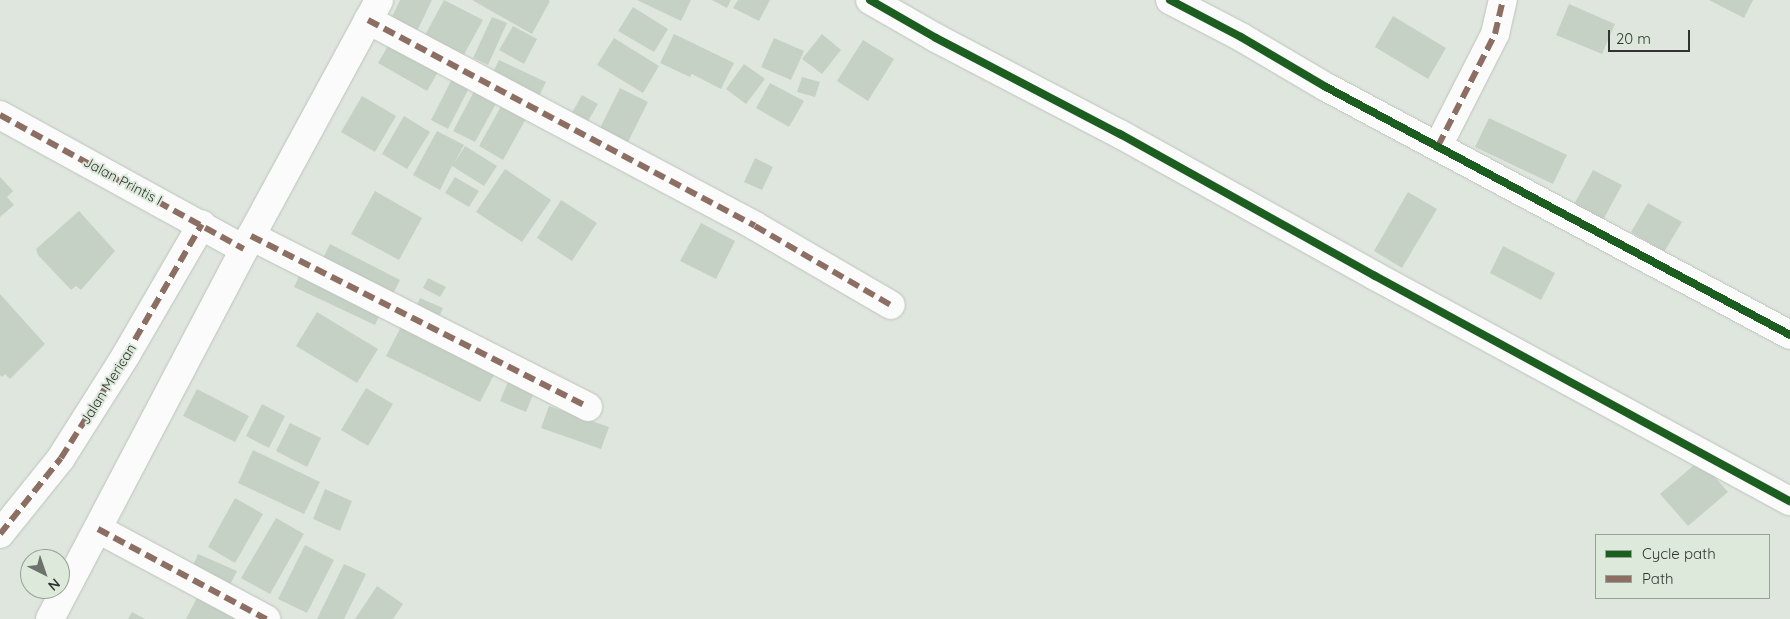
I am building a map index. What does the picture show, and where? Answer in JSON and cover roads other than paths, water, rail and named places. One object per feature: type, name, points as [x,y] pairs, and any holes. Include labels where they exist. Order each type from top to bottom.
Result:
[{"type":"street","points":[[870,0],[936,38],[1128,138],[1376,276],[1790,501]]},
{"type":"street","points":[[1170,0],[1790,335]]},
{"type":"street","points":[[1438,146],[1495,34],[1502,0]]},
{"type":"street","points":[[50,619],[248,242],[373,10],[891,305]]},
{"type":"street","name":"Jalan Printis I","points":[[0,115],[202,224],[248,242],[588,407]]},
{"type":"street","name":"Jalan Merican","points":[[0,534],[60,458],[126,355],[202,224]]},
{"type":"street","points":[[98,529],[266,619]]}]
